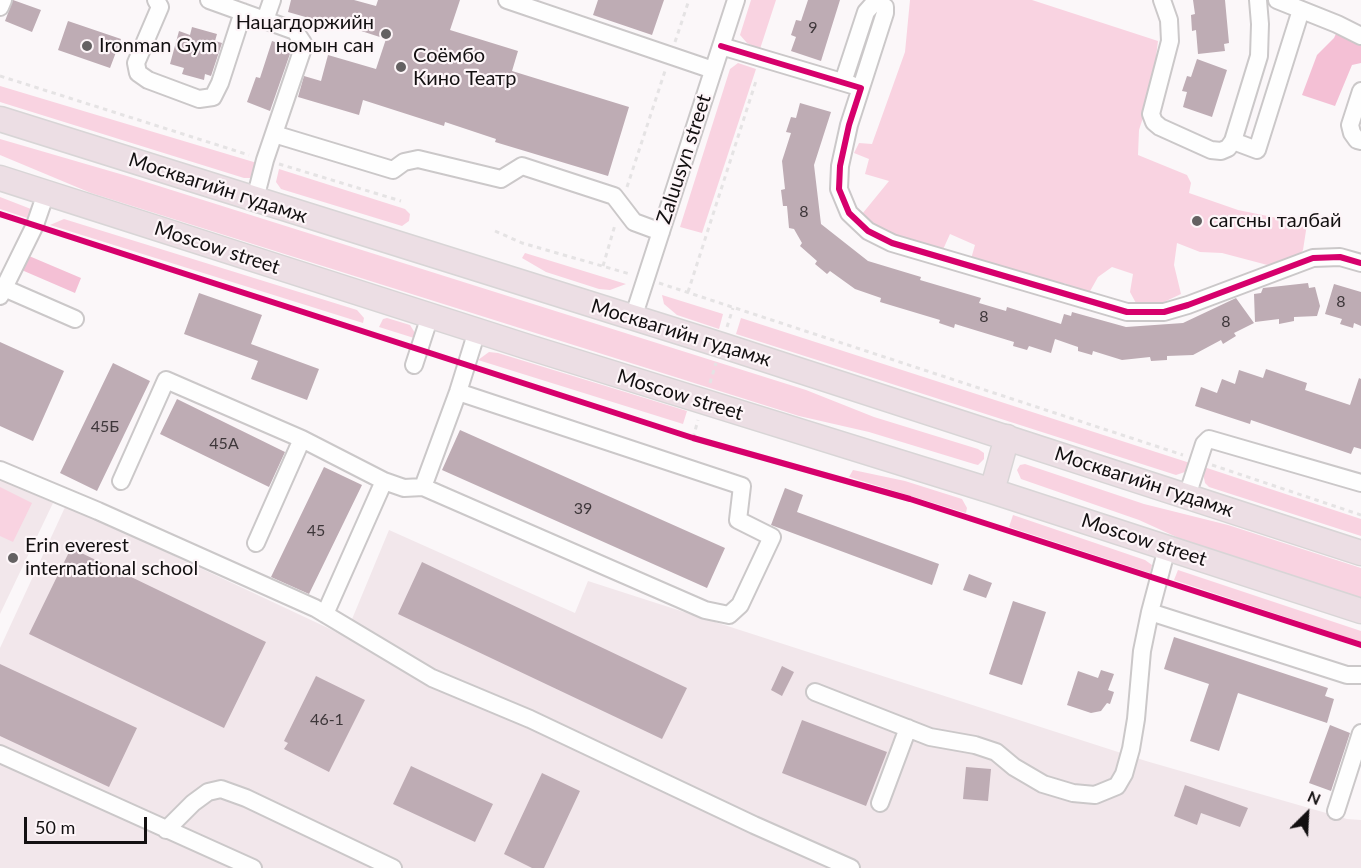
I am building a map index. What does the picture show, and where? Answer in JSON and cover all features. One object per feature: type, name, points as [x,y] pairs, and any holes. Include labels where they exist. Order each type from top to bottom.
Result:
[{"type":"highway","name":"Москвагийн гудамж","points":[[0,119],[1007,437],[1361,553]]},
{"type":"highway","name":"Moscow street","points":[[0,178],[477,331],[992,491],[1361,611]]},
{"type":"highway","points":[[992,491],[1007,437]]},
{"type":"street","points":[[0,7],[3,0]]},
{"type":"street","points":[[156,0],[160,8],[136,63],[138,73],[148,80],[199,99],[213,97],[220,83],[243,12]]},
{"type":"street","points":[[209,0],[295,31],[303,43],[265,160],[255,200]]},
{"type":"street","points":[[265,20],[272,0]]},
{"type":"street","points":[[507,0],[713,70]]},
{"type":"street","name":"Zaluusyn street","points":[[633,318],[736,0]]},
{"type":"street","points":[[1162,0],[1169,20],[1170,41],[1151,114],[1154,122],[1160,127],[1211,150],[1221,151],[1228,148],[1233,141],[1258,56],[1260,24],[1258,0]]},
{"type":"street","points":[[1277,0],[1361,36]]},
{"type":"street","points":[[843,82],[866,12],[874,3],[879,3],[885,7],[885,13],[849,125],[842,156],[839,189],[849,213],[868,231],[892,243],[1127,312],[1164,312],[1188,306],[1312,258],[1340,257],[1361,263]]},
{"type":"street","points":[[1233,141],[1257,150],[1301,10]]},
{"type":"street","points":[[721,46],[861,88]]},
{"type":"street","points":[[1361,91],[1350,124],[1352,133],[1357,140],[1361,141]]},
{"type":"street","points":[[274,134],[393,170],[404,162],[418,159],[501,179],[522,166],[614,196],[622,203],[634,222],[660,232]]},
{"type":"street","points":[[46,193],[35,225],[2,292],[75,319]]},
{"type":"street","points":[[414,365],[430,316]]},
{"type":"street","points":[[423,487],[458,392],[477,331]]},
{"type":"street","points":[[121,481],[166,380],[302,439],[384,481],[404,488],[423,487],[705,610],[729,615],[740,605],[772,537],[738,520],[742,486],[458,392]]},
{"type":"street","points":[[256,543],[302,439]]},
{"type":"street","points":[[1187,496],[1204,444],[1209,439],[1361,483]]},
{"type":"street","points":[[0,470],[129,524],[325,614],[432,678],[530,719],[754,825],[851,868]]},
{"type":"street","points":[[325,614],[384,481]]},
{"type":"street","points":[[815,692],[930,737],[975,745],[996,752],[1014,767],[1043,784],[1073,793],[1095,795],[1117,786],[1124,774],[1131,749],[1142,651],[1167,548]]},
{"type":"street","points":[[1150,612],[1347,675],[1361,675]]},
{"type":"street","points":[[880,803],[908,728]]},
{"type":"street","points":[[1336,811],[1361,733]]},
{"type":"street","points":[[0,754],[253,868]]},
{"type":"street","points":[[166,830],[193,803],[208,792],[221,789],[246,798],[393,868]]},
{"type":"path","points":[[603,266],[689,0]]},
{"type":"path","points":[[0,76],[400,201]]},
{"type":"path","points":[[688,292],[756,81]]},
{"type":"path","points":[[495,231],[522,243],[688,292],[1361,515]]},
{"type":"path","points":[[725,332],[733,307]]},
{"type":"path","points":[[708,387],[716,362]]},
{"type":"path","points":[[693,438],[700,413]]},
{"type":"path","points":[[681,434],[704,441]]},
{"type":"shaded area","points":[[751,0],[776,0],[760,49],[747,43],[740,35]]},
{"type":"shaded area","points":[[910,0],[1032,0],[1158,41],[1152,90],[1139,130],[1138,155],[1187,175],[1191,183],[1189,193],[1238,210],[1307,224],[1303,250],[1294,264],[1275,267],[1222,253],[1200,252],[1177,243],[1174,265],[1181,294],[1164,302],[1137,305],[1130,292],[1133,274],[1112,267],[1098,277],[1089,293],[1064,283],[1050,295],[969,266],[975,245],[950,234],[941,254],[858,219],[889,181],[865,174],[869,159],[854,153],[859,143],[872,144],[905,52]]},
{"type":"shaded area","points":[[1342,21],[1361,29],[1361,63],[1352,65],[1335,106],[1302,95],[1317,55],[1334,38]]},
{"type":"shaded area","points":[[738,63],[756,69],[702,233],[680,227],[730,69]]},
{"type":"shaded area","points":[[0,86],[257,163],[253,175],[250,178],[244,178],[0,102]]},
{"type":"shaded area","points":[[0,139],[127,176],[806,390],[874,417],[978,449],[984,453],[984,459],[978,465],[869,432],[799,416],[91,193],[0,155]]},
{"type":"shaded area","points":[[279,169],[405,209],[410,214],[409,221],[402,226],[281,189],[276,182]]},
{"type":"shaded area","points":[[0,197],[31,209],[34,214],[33,220],[0,209]]},
{"type":"shaded area","points":[[64,219],[357,310],[364,318],[363,323],[50,225]]},
{"type":"shaded area","points":[[22,253],[81,278],[75,293],[17,268]]},
{"type":"shaded area","points":[[525,253],[626,284],[610,290],[599,289],[546,272],[522,258]]},
{"type":"shaded area","points":[[662,295],[723,314],[719,329],[677,315],[664,304]]},
{"type":"shaded area","points":[[387,318],[410,325],[415,333],[414,338],[379,327],[383,319]]},
{"type":"shaded area","points":[[741,318],[1190,463],[1185,472],[1176,475],[736,334]]},
{"type":"shaded area","points":[[489,352],[687,411],[683,424],[478,360]]},
{"type":"shaded area","points":[[1025,464],[1144,504],[1228,525],[1361,568],[1361,598],[1192,544],[1139,520],[1021,479],[1017,470],[1020,465]]},
{"type":"shaded area","points":[[1204,467],[1361,519],[1361,536],[1209,487],[1205,483]]},
{"type":"shaded area","points":[[853,470],[905,481],[962,499],[967,508],[966,513],[849,477]]},
{"type":"shaded area","name":"Erin everest international school","points":[[0,479],[53,503],[0,614]]},
{"type":"shaded area","points":[[0,487],[32,503],[13,542],[0,536]]},
{"type":"shaded area","points":[[66,505],[345,636],[389,530],[575,613],[588,581],[1146,761],[1347,819],[1361,820],[1361,868],[0,868],[0,648]]},
{"type":"shaded area","points":[[1013,515],[1145,560],[1152,565],[1150,573],[1009,527]]},
{"type":"shaded area","points":[[1178,570],[1361,631],[1361,642],[1174,580]]},
{"type":"building","points":[[13,0],[41,10],[32,32],[5,21]]},
{"type":"building","points":[[291,0],[354,0],[376,6],[378,0],[460,0],[450,30],[518,51],[512,71],[629,107],[608,176],[495,142],[496,139],[445,122],[444,126],[363,100],[359,115],[298,97],[304,76],[321,81],[328,55],[376,69],[386,39],[288,12]]},
{"type":"building","points":[[598,0],[664,0],[652,35],[593,15]]},
{"type":"building","points":[[808,0],[840,0],[821,61],[791,51],[796,37],[791,35],[796,20],[801,21]]},
{"type":"building","points":[[1193,0],[1225,0],[1229,43],[1224,44],[1225,51],[1198,54],[1196,30],[1192,31],[1191,15],[1195,14]]},
{"type":"building","points":[[68,21],[121,39],[110,68],[58,50]]},
{"type":"building","points":[[192,27],[217,34],[215,41],[222,43],[211,76],[205,74],[204,80],[182,74],[184,68],[170,64],[179,31],[190,35]]},
{"type":"building","points":[[272,41],[292,48],[270,111],[247,102],[256,77],[260,78]]},
{"type":"building","points":[[1197,59],[1227,70],[1212,117],[1183,107],[1187,92],[1182,91],[1187,76],[1191,77]]},
{"type":"building","points":[[800,103],[831,112],[814,165],[821,224],[868,261],[921,277],[920,280],[981,298],[979,303],[1006,311],[1007,307],[1061,324],[1064,314],[1071,316],[1072,312],[1126,327],[1183,323],[1236,298],[1254,323],[1234,333],[1236,336],[1223,344],[1221,340],[1193,355],[1167,356],[1167,360],[1151,361],[1150,357],[1122,360],[1093,351],[1092,355],[1078,351],[1078,347],[1055,339],[1051,353],[1029,346],[1027,350],[1013,346],[1014,342],[955,324],[954,328],[939,323],[940,320],[880,302],[881,298],[855,289],[830,271],[827,274],[815,264],[817,261],[800,246],[802,243],[794,229],[789,228],[787,206],[783,206],[781,190],[785,189],[782,161],[791,133],[786,132],[791,117],[796,118]]},
{"type":"building","points":[[1308,283],[1309,288],[1315,287],[1320,306],[1317,316],[1294,317],[1294,321],[1279,324],[1279,319],[1255,322],[1254,294],[1261,293],[1263,288]]},
{"type":"building","points":[[1334,284],[1361,292],[1361,326],[1354,323],[1353,328],[1340,324],[1342,319],[1325,314]]},
{"type":"building","points":[[199,293],[262,315],[251,344],[319,369],[307,400],[251,379],[258,361],[184,334]]},
{"type":"building","points":[[0,342],[64,371],[33,441],[0,426]]},
{"type":"building","points":[[113,363],[150,381],[97,491],[60,473]]},
{"type":"building","points":[[1266,369],[1307,383],[1305,390],[1350,405],[1359,378],[1361,379],[1361,449],[1354,447],[1351,454],[1251,420],[1250,424],[1195,406],[1201,387],[1217,393],[1222,379],[1235,384],[1239,370],[1263,378]]},
{"type":"building","points":[[177,399],[285,452],[269,487],[160,434]]},
{"type":"building","points":[[460,430],[725,548],[707,588],[442,470]]},
{"type":"building","points":[[324,467],[362,485],[309,594],[271,577]]},
{"type":"building","points":[[785,488],[803,495],[797,512],[939,564],[932,585],[771,525]]},
{"type":"building","points":[[71,548],[266,642],[224,728],[29,634]]},
{"type":"building","points":[[422,562],[687,688],[662,739],[398,614]]},
{"type":"building","points":[[969,574],[992,583],[986,598],[963,590]]},
{"type":"building","points":[[1013,601],[1046,612],[1022,685],[989,674]]},
{"type":"building","points":[[1174,637],[1328,688],[1325,696],[1334,699],[1327,723],[1238,693],[1219,751],[1190,741],[1209,684],[1164,669]]},
{"type":"building","points":[[0,664],[137,728],[109,787],[0,736]]},
{"type":"building","points":[[782,666],[794,672],[782,696],[771,690]]},
{"type":"building","points":[[1101,670],[1114,674],[1108,690],[1114,692],[1110,704],[1107,703],[1101,711],[1091,713],[1067,705],[1078,671],[1098,678]]},
{"type":"building","points":[[316,676],[365,700],[329,772],[284,749],[288,743],[284,741]]},
{"type":"building","points":[[802,720],[887,752],[866,806],[782,773]]},
{"type":"building","points":[[1330,725],[1350,733],[1331,791],[1309,783]]},
{"type":"building","points":[[411,766],[493,804],[475,842],[393,804]]},
{"type":"building","points":[[966,767],[991,769],[988,801],[963,799]]},
{"type":"building","points":[[542,773],[580,791],[544,868],[532,868],[504,854]]},
{"type":"building","points":[[1185,785],[1248,808],[1240,827],[1201,813],[1197,825],[1174,816]]},
{"type":"cycle path","points":[[721,46],[861,88],[849,125],[840,166],[839,189],[849,213],[868,231],[892,243],[1127,312],[1164,312],[1313,258],[1340,257],[1361,263]]},
{"type":"cycle path","points":[[0,214],[693,438],[910,499],[1361,645]]},
{"type":"place","name":"Нацагдоржийн номын сан","points":[[386,34]]},
{"type":"place","name":"Ironman Gym","points":[[87,46]]},
{"type":"place","name":"Соёмбо Кино Театр","points":[[401,67]]},
{"type":"place","name":"сагсны талбай","points":[[1197,221]]},
{"type":"place","name":"Erin everest international school","points":[[13,558]]}]
